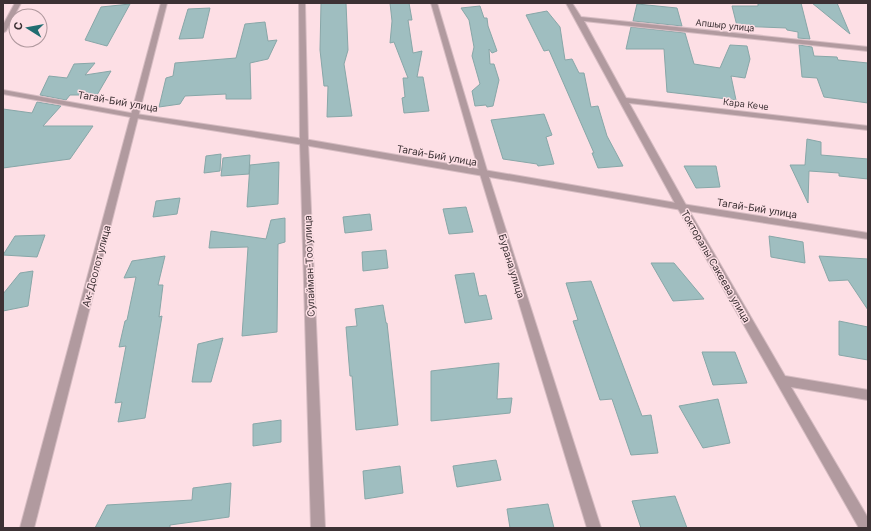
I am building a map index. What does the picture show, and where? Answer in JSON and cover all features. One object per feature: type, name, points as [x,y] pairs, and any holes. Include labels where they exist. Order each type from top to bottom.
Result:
[{"type":"street","points":[[3,31],[18,3]]},
{"type":"street","name":"Ак-Доолот улица","points":[[27,528],[136,116],[164,3]]},
{"type":"street","name":"Сулайман-Тоо улица","points":[[302,3],[304,142],[318,528]]},
{"type":"street","name":"Бурана улица","points":[[434,3],[484,174],[594,528]]},
{"type":"street","name":"Токторалы Сакеева улица","points":[[569,3],[682,207],[866,528]]},
{"type":"street","name":"Апшыр улица","points":[[579,19],[868,49]]},
{"type":"street","name":"Тагай-Бий улица","points":[[3,92],[136,116],[304,142],[682,207],[868,236]]},
{"type":"street","name":"Кара Кече","points":[[623,100],[868,128]]},
{"type":"street","points":[[781,380],[868,395]]},
{"type":"building","points":[[321,3],[346,3],[348,50],[344,64],[352,116],[327,117],[328,86],[324,86],[320,50]]},
{"type":"building","points":[[390,3],[409,3],[412,20],[408,20],[413,53],[422,51],[417,77],[423,77],[429,111],[404,113],[402,98],[405,97],[403,78],[408,78],[394,42],[390,43],[392,21]]},
{"type":"building","points":[[758,3],[801,3],[810,39],[798,38],[798,32],[787,30],[786,28],[737,26],[732,6],[758,6]]},
{"type":"building","points":[[812,3],[837,3],[850,34]]},
{"type":"building","points":[[130,4],[107,46],[85,40],[101,7]]},
{"type":"building","points":[[637,4],[677,8],[682,26],[633,21]]},
{"type":"building","points":[[480,6],[484,18],[487,18],[488,26],[497,51],[492,53],[489,49],[490,64],[494,64],[499,80],[493,106],[487,107],[486,105],[475,106],[472,91],[480,84],[472,56],[474,47],[469,20],[461,8]]},
{"type":"building","points":[[210,8],[203,38],[179,39],[188,9]]},
{"type":"building","points":[[547,11],[560,27],[565,60],[572,59],[579,73],[584,73],[591,107],[598,106],[607,136],[623,166],[598,168],[592,153],[594,153],[549,50],[544,51],[526,15]]},
{"type":"building","points":[[265,22],[268,41],[277,40],[268,59],[250,63],[251,99],[226,99],[226,94],[185,96],[180,104],[159,107],[166,78],[173,76],[175,63],[236,58],[245,24]]},
{"type":"building","points":[[631,27],[685,33],[694,64],[720,68],[730,45],[747,46],[750,59],[745,78],[731,76],[736,100],[667,92],[664,49],[626,49]]},
{"type":"building","points":[[799,45],[812,47],[814,56],[837,57],[838,60],[868,63],[868,103],[824,97],[817,78],[802,77]]},
{"type":"building","points":[[95,63],[85,75],[111,71],[97,95],[70,95],[66,100],[40,95],[49,76],[67,78],[74,64]]},
{"type":"building","points":[[37,102],[61,106],[43,126],[93,126],[70,159],[3,168],[3,109],[32,113]]},
{"type":"building","points":[[544,114],[552,135],[546,137],[554,164],[538,166],[537,164],[503,159],[491,120]]},
{"type":"building","points":[[807,139],[821,142],[821,155],[868,159],[868,179],[839,176],[839,173],[809,171],[808,203],[790,165],[805,165]]},
{"type":"building","points":[[221,154],[220,171],[204,173],[206,156]]},
{"type":"building","points":[[250,155],[249,174],[221,176],[223,158]]},
{"type":"building","points":[[279,162],[278,204],[247,207],[250,165]]},
{"type":"building","points":[[684,166],[716,166],[720,187],[696,188]]},
{"type":"building","points":[[180,198],[177,214],[153,217],[156,201]]},
{"type":"building","points":[[466,207],[473,232],[449,234],[443,209]]},
{"type":"building","points":[[370,214],[372,230],[345,233],[343,217]]},
{"type":"building","points":[[285,218],[285,242],[278,244],[277,332],[242,336],[248,247],[209,248],[211,231],[266,239],[271,220]]},
{"type":"building","points":[[45,235],[37,257],[3,255],[15,236]]},
{"type":"building","points":[[769,236],[803,242],[805,263],[771,257]]},
{"type":"building","points":[[386,250],[388,268],[363,271],[362,252]]},
{"type":"building","points":[[165,256],[158,285],[163,285],[159,317],[162,316],[145,418],[118,422],[122,402],[115,403],[126,346],[119,347],[125,321],[127,320],[136,277],[124,278],[132,261]]},
{"type":"building","points":[[819,256],[868,259],[868,310],[848,280],[829,281]]},
{"type":"building","points":[[651,263],[674,263],[704,299],[673,301]]},
{"type":"building","points":[[33,271],[28,306],[3,311],[3,294],[20,273]]},
{"type":"building","points":[[474,273],[479,296],[486,295],[492,319],[465,323],[455,275]]},
{"type":"building","points":[[591,281],[642,416],[651,415],[658,453],[631,455],[612,399],[600,400],[573,321],[578,320],[566,283]]},
{"type":"building","points":[[383,305],[387,323],[398,425],[356,430],[352,376],[350,376],[346,327],[357,326],[355,309]]},
{"type":"building","points":[[839,321],[868,327],[868,360],[839,355]]},
{"type":"building","points":[[223,338],[211,382],[192,382],[198,344]]},
{"type":"building","points":[[702,352],[735,352],[747,383],[713,385]]},
{"type":"building","points":[[499,363],[497,399],[512,398],[510,413],[431,421],[431,371]]},
{"type":"building","points":[[718,399],[730,443],[703,448],[679,406]]},
{"type":"building","points":[[281,420],[281,442],[253,446],[253,424]]},
{"type":"building","points":[[496,460],[501,480],[457,487],[453,466]]},
{"type":"building","points":[[400,466],[403,493],[365,499],[363,471]]},
{"type":"building","points":[[231,483],[229,517],[170,525],[170,528],[95,528],[107,505],[192,500],[193,488]]},
{"type":"building","points":[[675,496],[687,528],[641,528],[632,501]]},
{"type":"building","points":[[548,504],[554,528],[510,528],[507,509]]}]
